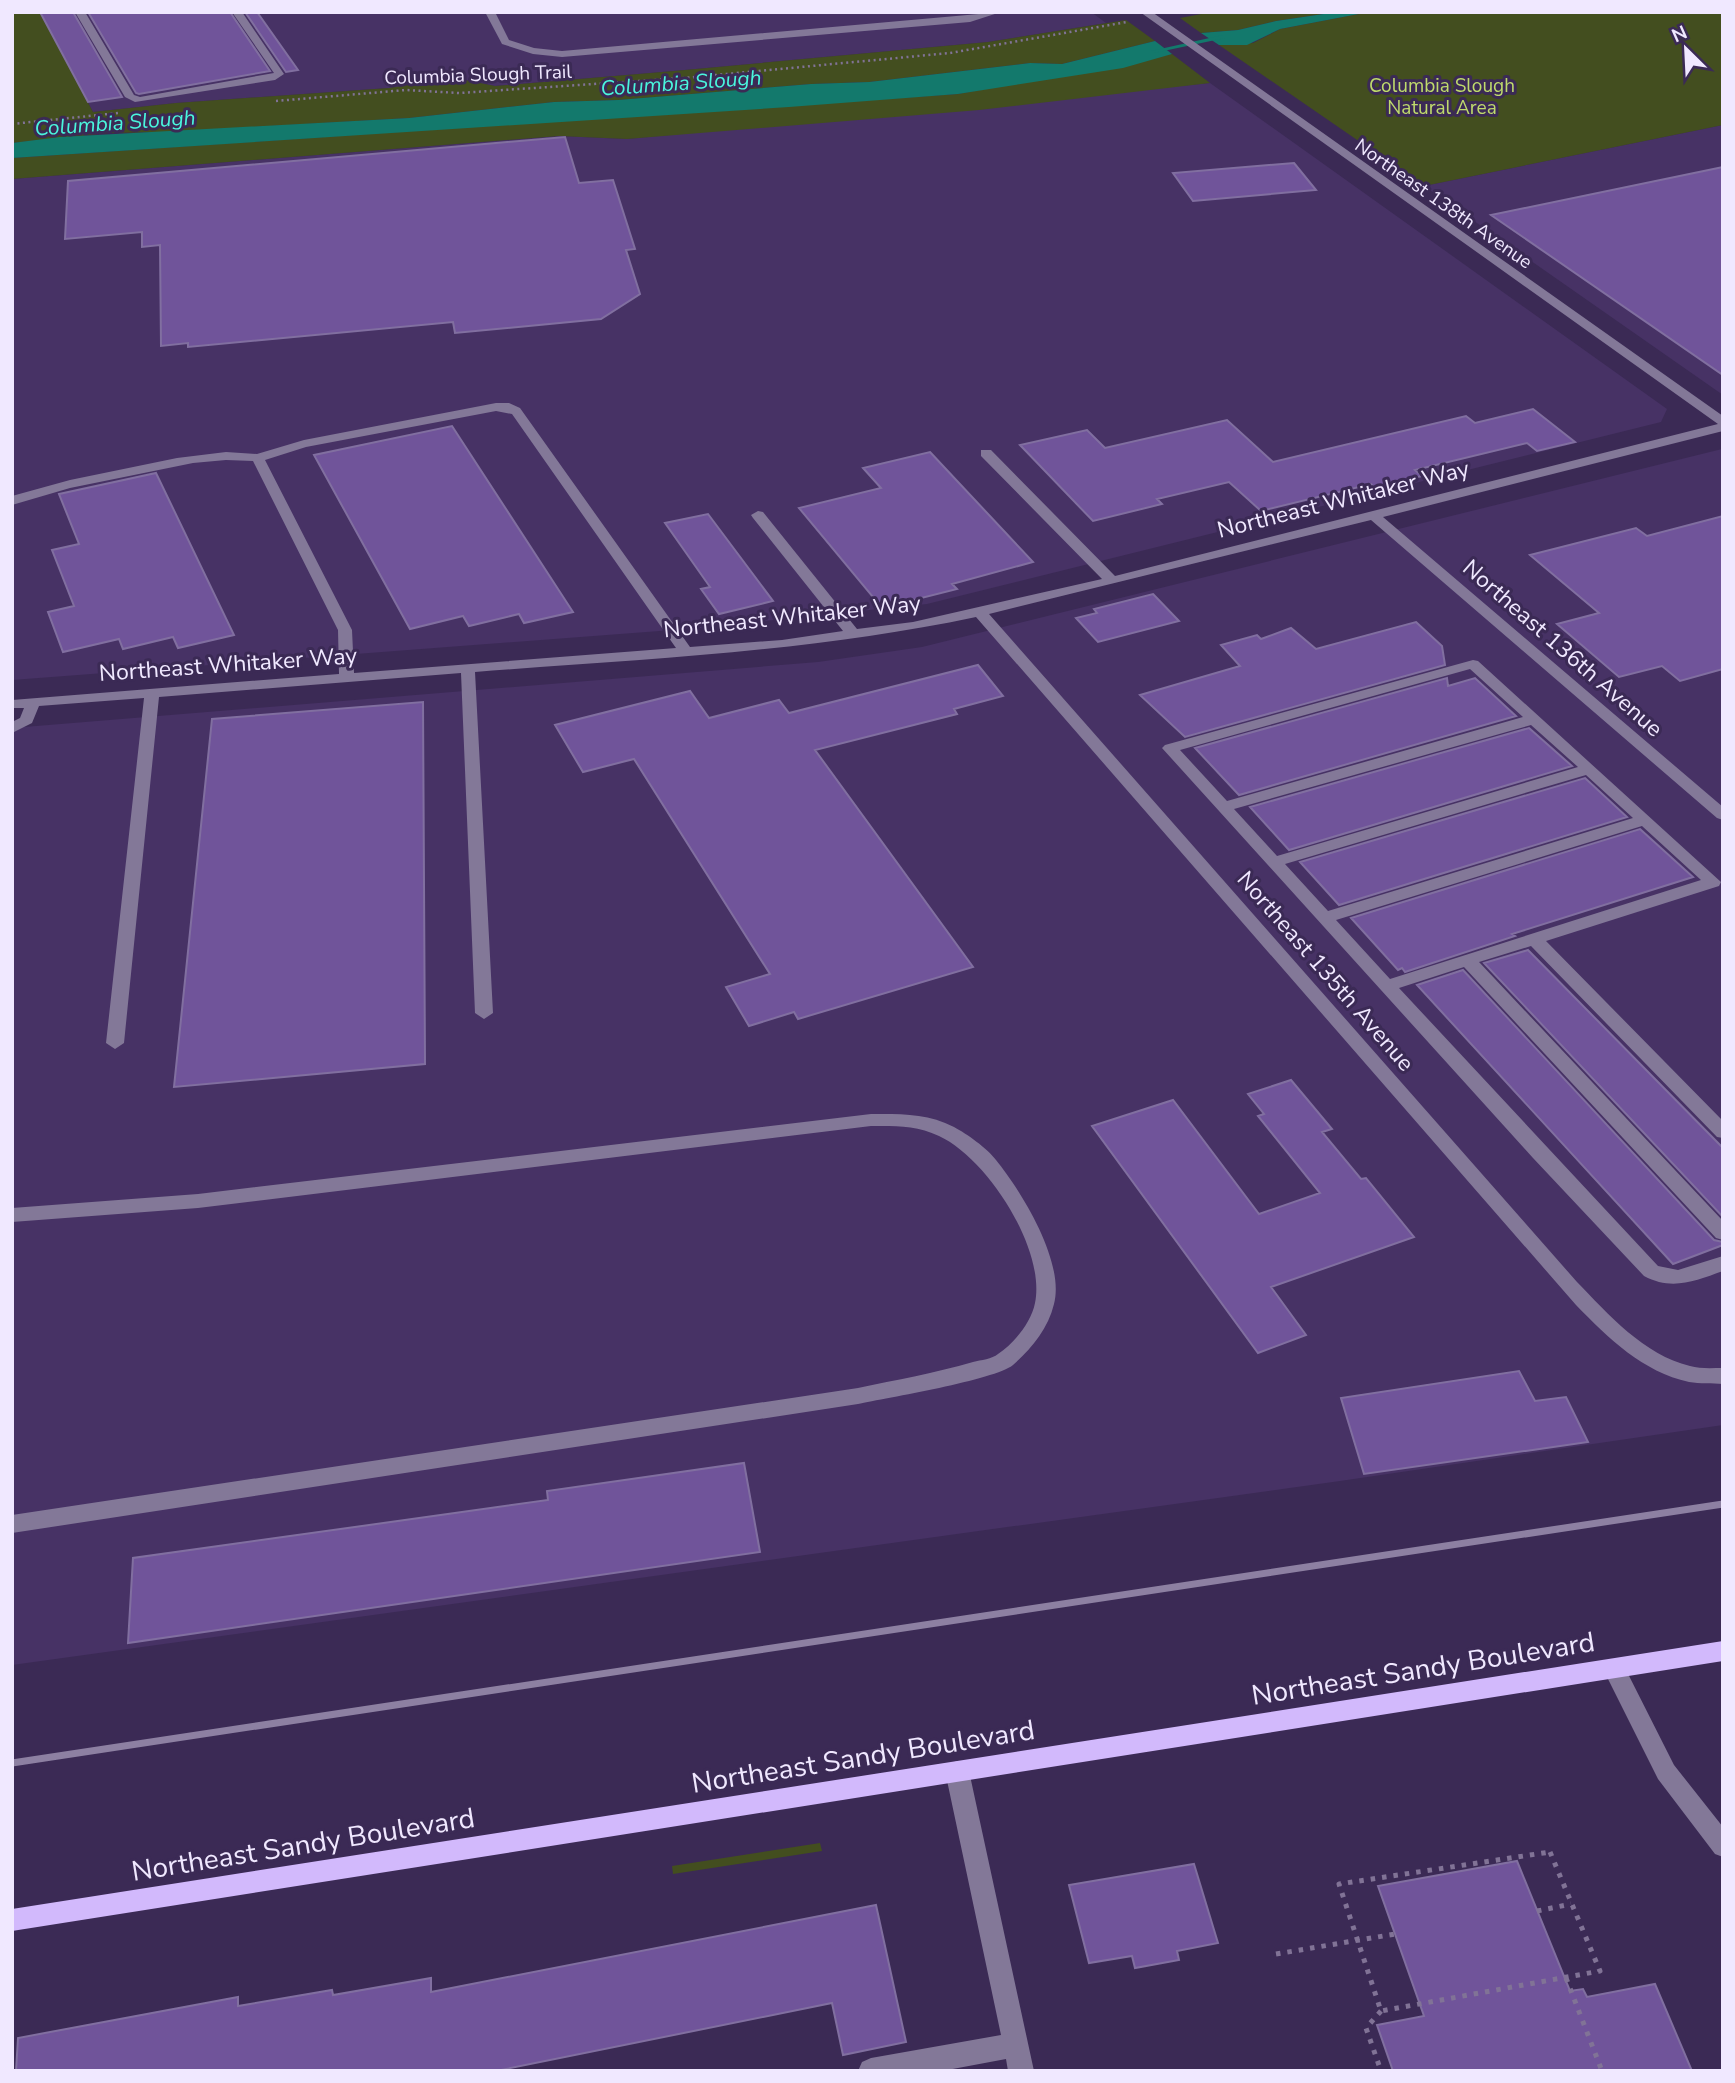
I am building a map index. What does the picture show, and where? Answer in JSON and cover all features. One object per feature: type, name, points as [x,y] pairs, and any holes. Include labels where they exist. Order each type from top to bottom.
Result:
[{"type":"main road","name":"Northeast Sandy Boulevard","points":[[12,1920],[1723,1651]]},
{"type":"street","points":[[80,12],[131,97],[139,100],[275,77],[279,74],[237,12]]},
{"type":"street","points":[[490,12],[505,41],[533,51],[562,54],[970,19],[996,12]]},
{"type":"street","name":"Northeast 138th Avenue","points":[[1148,15],[1723,422]]},
{"type":"street","points":[[12,501],[39,490],[206,457],[236,454],[258,458],[304,444],[496,407],[509,407],[516,411],[686,652]]},
{"type":"street","name":"Northeast Whitaker Way","points":[[12,704],[686,652],[854,635],[979,612],[1112,581],[1723,428]]},
{"type":"street","points":[[986,453],[1112,581]]},
{"type":"street","points":[[258,458],[345,630],[347,678]]},
{"type":"street","points":[[758,515],[854,635]]},
{"type":"street","name":"Northeast 136th Avenue","points":[[1373,515],[1723,815]]},
{"type":"street","name":"Northeast 135th Avenue","points":[[979,612],[1570,1287],[1615,1332],[1644,1356],[1687,1374],[1723,1376]]},
{"type":"street","points":[[1387,986],[1713,883],[1474,664],[1170,748],[1387,986],[1651,1271],[1661,1278],[1675,1279],[1723,1263]]},
{"type":"street","points":[[468,668],[484,1013]]},
{"type":"street","points":[[115,1042],[152,693]]},
{"type":"street","points":[[12,729],[27,720],[33,702]]},
{"type":"street","points":[[1224,807],[1534,719]]},
{"type":"street","points":[[1274,862],[1588,769]]},
{"type":"street","points":[[1325,918],[1644,820]]},
{"type":"street","points":[[1534,939],[1723,1132]]},
{"type":"street","points":[[1466,960],[1723,1233]]},
{"type":"street","points":[[12,1215],[198,1200],[872,1120],[917,1120],[948,1132],[988,1162],[1020,1208],[1043,1258],[1045,1303],[1030,1336],[1003,1362],[952,1376],[858,1396],[12,1524]]},
{"type":"street","points":[[1614,1669],[1666,1772],[1723,1846]]},
{"type":"street","points":[[957,1772],[1021,2071]]},
{"type":"street","points":[[872,2071],[1016,2045]]},
{"type":"path","name":"Columbia Slough Trail","points":[[271,101],[406,90],[459,93],[684,78],[928,55],[1031,41],[1148,15]]},
{"type":"path","points":[[12,124],[125,112]]},
{"type":"path","points":[[1381,2011],[1339,1884],[1550,1852],[1600,1971],[1381,2011],[1366,2028],[1381,2071]]},
{"type":"path","points":[[1538,1911],[1572,1904]]},
{"type":"path","points":[[1276,1954],[1395,1934]]},
{"type":"path","points":[[1566,1978],[1602,2071]]},
{"type":"shaded area","points":[[40,12],[1091,12],[1106,23],[988,42],[674,71],[495,86],[455,78],[389,88],[176,103],[93,112]]},
{"type":"shaded area","points":[[1337,12],[1369,12],[1280,29],[1247,45],[1219,45],[1201,33],[1238,30]]},
{"type":"shaded area","points":[[1155,41],[1172,54],[1123,68],[958,94],[12,158],[12,143],[60,137],[409,118],[554,102],[869,82],[1030,63],[1062,64]]},
{"type":"shaded area","points":[[1210,83],[1667,409],[1661,422],[927,604],[699,628],[12,680],[12,179],[559,136],[627,139]]},
{"type":"shaded area","points":[[1723,125],[1723,395],[1424,186]]},
{"type":"shaded area","points":[[1722,449],[1723,1425],[1340,1481],[12,1665],[12,728],[818,662],[922,647]]},
{"type":"green space","points":[[12,12],[40,12],[93,112],[176,103],[389,88],[455,78],[495,86],[674,71],[988,42],[1126,20],[1155,41],[1062,64],[1030,63],[869,82],[554,102],[409,118],[108,133],[12,143]]},
{"type":"green space","points":[[1212,12],[1337,12],[1238,30],[1201,33],[1180,18]]},
{"type":"green space","name":"Columbia Slough Natural Area","points":[[1369,12],[1723,12],[1723,125],[1424,186],[1219,45],[1253,43],[1280,29]]},
{"type":"green space","points":[[1172,54],[1210,83],[979,110],[627,139],[559,136],[12,179],[12,158],[958,94]]},
{"type":"green space","points":[[820,1843],[822,1851],[673,1874],[672,1866]]},
{"type":"building","points":[[40,12],[73,12],[122,97],[88,102]]},
{"type":"building","points":[[88,12],[230,12],[270,71],[139,94]]},
{"type":"building","points":[[245,12],[257,12],[298,70],[286,72]]},
{"type":"building","points":[[565,137],[579,183],[613,180],[635,249],[626,250],[640,294],[601,319],[455,333],[453,322],[188,347],[188,343],[161,346],[160,245],[142,247],[142,232],[65,239],[68,181]]},
{"type":"building","points":[[1294,163],[1316,190],[1193,201],[1173,173]]},
{"type":"building","points":[[1723,167],[1723,375],[1491,215]]},
{"type":"building","points":[[1533,409],[1575,442],[1537,451],[1527,443],[1415,470],[1422,476],[1375,488],[1371,484],[1261,511],[1229,482],[1157,499],[1162,504],[1093,521],[1020,445],[1087,430],[1105,448],[1227,420],[1273,462],[1466,416],[1475,423]]},
{"type":"building","points":[[452,426],[573,612],[524,623],[519,614],[469,626],[463,616],[410,629],[314,455]]},
{"type":"building","points":[[930,452],[1033,562],[952,584],[957,589],[882,608],[799,508],[881,488],[863,468]]},
{"type":"building","points":[[156,473],[234,635],[178,648],[173,637],[123,649],[119,639],[63,652],[48,612],[74,606],[52,550],[79,544],[59,494]]},
{"type":"building","points":[[708,514],[773,601],[719,614],[701,589],[710,587],[665,523]]},
{"type":"building","points":[[1723,516],[1723,669],[1680,681],[1662,666],[1619,677],[1557,624],[1599,613],[1530,555],[1636,528],[1647,536]]},
{"type":"building","points":[[1153,594],[1179,621],[1098,642],[1076,618],[1097,613],[1094,609]]},
{"type":"building","points":[[1416,622],[1442,646],[1445,665],[1185,737],[1140,695],[1240,666],[1221,645],[1257,635],[1261,639],[1291,628],[1316,649]]},
{"type":"building","points":[[978,665],[1003,696],[954,709],[957,714],[815,750],[973,967],[798,1019],[794,1012],[749,1026],[726,987],[770,974],[634,759],[583,772],[555,725],[690,691],[709,718],[779,700],[789,713]]},
{"type":"building","points":[[1447,678],[1448,686],[1475,678],[1516,716],[1239,795],[1195,748]]},
{"type":"building","points":[[423,702],[425,1064],[174,1087],[212,719]]},
{"type":"building","points":[[1529,728],[1572,766],[1289,850],[1250,807]]},
{"type":"building","points":[[1585,778],[1627,817],[1339,905],[1300,862]]},
{"type":"building","points":[[1640,829],[1693,877],[1512,934],[1515,936],[1405,972],[1402,968],[1398,970],[1351,918]]},
{"type":"building","points":[[1528,950],[1723,1148],[1723,1217],[1484,963]]},
{"type":"building","points":[[1463,970],[1714,1240],[1723,1242],[1723,1245],[1673,1264],[1417,985]]},
{"type":"building","points":[[1291,1080],[1332,1129],[1322,1132],[1361,1179],[1366,1178],[1414,1237],[1271,1287],[1306,1335],[1258,1353],[1092,1126],[1173,1100],[1259,1214],[1320,1193],[1258,1116],[1264,1114],[1248,1094]]},
{"type":"building","points":[[1519,1371],[1535,1401],[1566,1397],[1588,1442],[1364,1474],[1341,1398]]},
{"type":"building","points":[[744,1463],[760,1552],[128,1643],[133,1558],[548,1500],[547,1491]]},
{"type":"building","points":[[1517,1861],[1570,1991],[1583,1989],[1587,1997],[1655,1984],[1692,2071],[1393,2071],[1377,2025],[1424,2016],[1378,1886]]},
{"type":"building","points":[[1194,1864],[1218,1943],[1177,1951],[1179,1960],[1135,1968],[1132,1956],[1089,1963],[1069,1885]]},
{"type":"building","points":[[876,1905],[906,2042],[843,2055],[832,2003],[496,2071],[16,2071],[18,2038],[238,1997],[238,2006],[332,1990],[333,1995],[431,1978],[431,1992]]},
{"type":"waterway","name":"Columbia Slough","points":[[1154,51],[1223,37]]},
{"type":"railway","points":[[12,1763],[1723,1504]]}]
